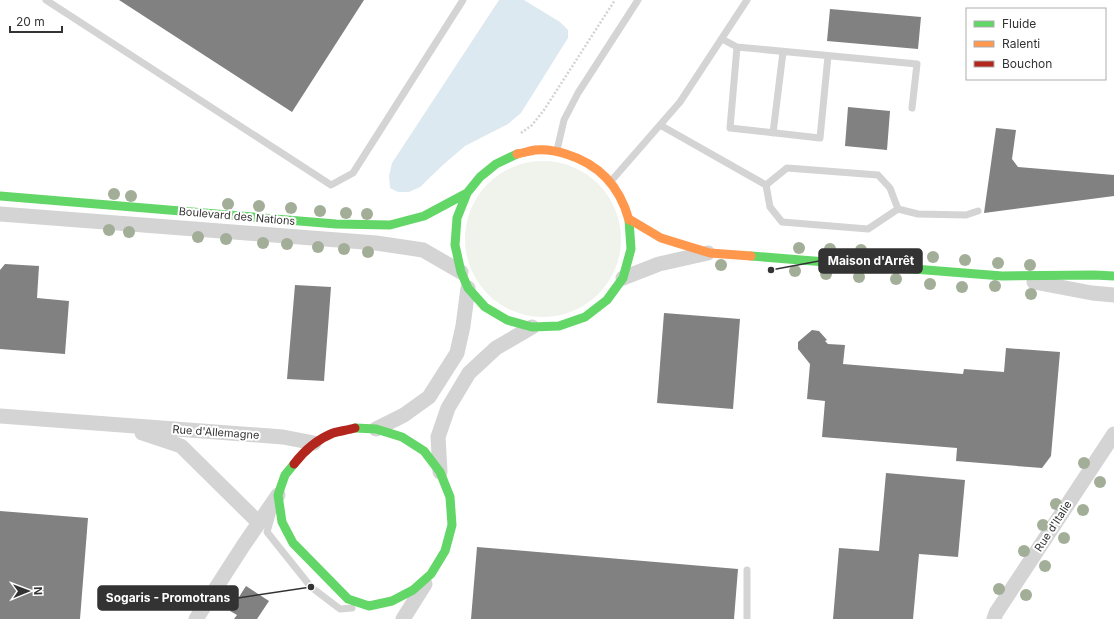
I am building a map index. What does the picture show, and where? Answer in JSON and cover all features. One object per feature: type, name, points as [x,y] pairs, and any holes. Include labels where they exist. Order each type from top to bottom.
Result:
[{"type":"street","points":[[536,150],[557,151],[577,157],[595,167],[610,181],[622,199],[629,219],[631,249],[623,278],[607,300],[585,317],[559,326],[532,327],[507,320],[485,307],[468,288],[461,272],[455,246],[457,218],[467,193],[480,176],[496,164],[515,155],[536,150]]},
{"type":"street","name":"Boulevard des Nations","points":[[0,196],[336,224],[390,225],[424,216],[467,193]]},
{"type":"street","name":"Boulevard des Nations","points":[[0,214],[376,243],[423,250],[461,272]]},
{"type":"street","points":[[629,219],[661,238],[710,253],[1002,276],[1114,276]]},
{"type":"street","points":[[623,278],[659,264],[710,253]]},
{"type":"street","points":[[1002,276],[1092,293],[1114,295]]},
{"type":"street","points":[[376,429],[404,415],[429,397],[457,353],[463,326],[468,288]]},
{"type":"street","points":[[440,472],[438,437],[448,408],[469,373],[496,348],[532,327]]},
{"type":"street","name":"Rue d'Allemagne","points":[[0,416],[283,437],[314,443]]},
{"type":"street","name":"Rue d'Allemagne","points":[[118,425],[181,446],[259,524]]},
{"type":"street","points":[[196,619],[242,546],[259,524],[278,495],[285,475],[298,458],[314,443],[333,433],[354,428],[376,429],[402,436],[424,452],[440,472],[450,497],[452,525],[445,551],[403,619]]},
{"type":"street","name":"Rue d'Italie","points":[[994,619],[1001,606],[1114,434]]},
{"type":"street","points":[[278,495],[282,522],[293,543],[348,599],[369,606],[392,601],[413,590],[431,574]]},
{"type":"lane","points":[[46,0],[331,186],[353,173],[463,0]]},
{"type":"lane","points":[[557,151],[564,120],[578,93],[638,0]]},
{"type":"lane","points":[[610,181],[680,102],[747,0]]},
{"type":"lane","points":[[722,39],[737,47],[917,64],[912,108]]},
{"type":"lane","points":[[737,47],[730,128],[820,138],[828,56]]},
{"type":"lane","points":[[773,133],[782,52]]},
{"type":"lane","points":[[660,125],[766,185]]},
{"type":"lane","points":[[766,185],[787,168],[878,175],[890,188],[898,209]]},
{"type":"lane","points":[[766,185],[770,207],[782,222],[868,229],[898,209],[918,214],[966,215],[978,211]]},
{"type":"lane","points":[[278,495],[267,532],[311,587],[340,609],[369,606]]},
{"type":"lane","points":[[747,570],[747,619]]},
{"type":"path","points":[[517,136],[532,124],[544,110],[615,0]]},
{"type":"shaded area","points":[[499,0],[524,0],[560,22],[568,30],[568,38],[521,113],[508,124],[465,146],[420,187],[409,192],[398,192],[390,188],[389,176],[392,163]]},
{"type":"shaded area","points":[[535,161],[551,161],[566,164],[580,170],[593,178],[604,189],[618,216],[621,239],[620,254],[612,276],[604,289],[593,300],[566,314],[551,317],[535,317],[520,314],[506,308],[493,300],[482,289],[468,262],[465,247],[465,231],[468,216],[474,202],[482,189],[493,178],[520,164]]},
{"type":"building","points":[[119,0],[364,0],[292,112]]},
{"type":"building","points":[[830,9],[921,17],[918,49],[827,41]]},
{"type":"building","points":[[848,107],[890,111],[887,150],[845,146]]},
{"type":"building","points":[[996,128],[1016,130],[1012,159],[1018,167],[1114,175],[1114,196],[984,213]]},
{"type":"building","points":[[5,264],[39,266],[37,298],[69,301],[65,354],[0,349],[0,270]]},
{"type":"building","points":[[295,285],[331,287],[324,381],[287,379]]},
{"type":"building","points":[[664,313],[740,319],[733,409],[657,403]]},
{"type":"building","points":[[812,330],[819,331],[827,340],[825,341],[828,344],[845,345],[843,364],[963,374],[964,369],[1004,372],[1006,348],[1060,352],[1051,456],[1042,468],[956,461],[957,448],[822,437],[825,401],[807,399],[810,364],[798,349],[798,342]]},
{"type":"building","points":[[886,473],[965,480],[958,557],[919,554],[913,619],[833,619],[839,548],[879,551]]},
{"type":"building","points":[[0,511],[88,518],[80,619],[0,619]]},
{"type":"building","points":[[477,547],[738,569],[734,619],[471,619]]},
{"type":"building","points":[[246,586],[269,601],[257,619],[234,619],[237,615],[230,611]]},
{"type":"traffic: fast","points":[[0,196],[336,224],[390,225],[424,216],[467,193],[480,177],[496,164],[517,154]]},
{"type":"traffic: fast","points":[[467,193],[457,218],[455,245],[461,272],[468,288],[485,307],[507,320],[532,327],[559,326],[585,317],[607,300],[623,278],[631,249],[629,220]]},
{"type":"traffic: fast","points":[[751,256],[1002,276],[1114,276]]},
{"type":"traffic: fast","points":[[294,464],[285,475],[278,495],[282,522],[293,543],[348,599],[369,606],[392,601],[413,590],[431,574],[445,551],[452,525],[450,497],[440,472],[424,451],[402,437],[376,429],[355,428]]},
{"type":"traffic: slow","points":[[517,154],[535,150],[551,150],[578,158],[598,171],[614,187],[620,197],[629,220]]},
{"type":"traffic: slow","points":[[629,219],[661,238],[710,253],[751,256]]},
{"type":"traffic: jam","points":[[294,464],[307,450],[322,439],[333,433],[355,428]]},
{"type":"place","name":"Maison d'Arrêt","points":[[771,270]]},
{"type":"place","name":"Sogaris - Promotrans","points":[[311,587]]}]
